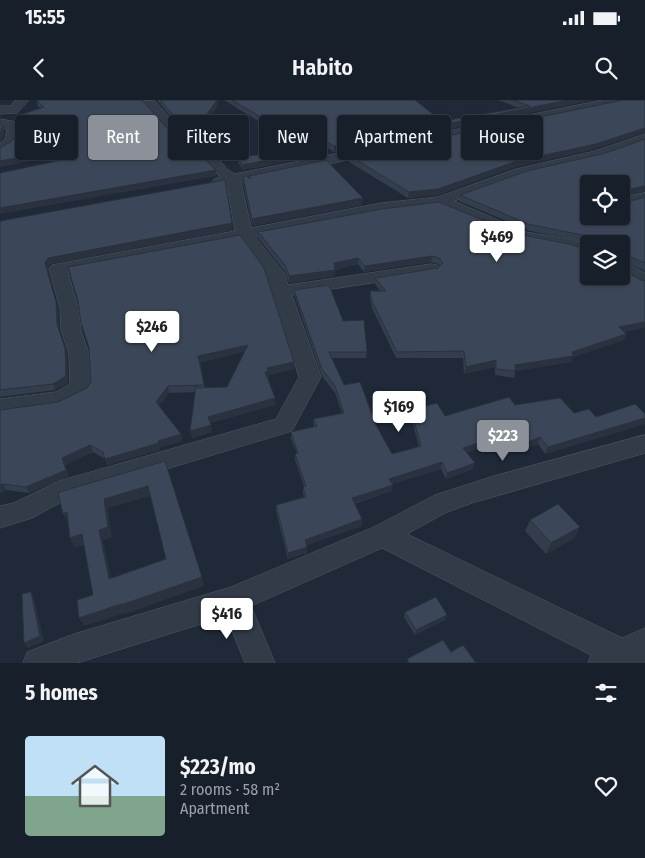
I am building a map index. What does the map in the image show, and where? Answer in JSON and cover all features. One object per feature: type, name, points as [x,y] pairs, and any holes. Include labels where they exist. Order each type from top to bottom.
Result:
[{"type":"street","points":[[0,110],[14,110],[23,100]]},
{"type":"street","points":[[0,517],[24,509],[59,491],[284,425],[310,377],[275,273],[244,233],[233,179],[223,173],[208,156],[170,126],[151,104],[144,100]]},
{"type":"street","points":[[204,184],[620,100]]},
{"type":"street","points":[[0,124],[13,125],[14,132],[11,140],[0,148]]},
{"type":"street","points":[[0,407],[60,399],[81,388],[79,354],[71,330],[68,308],[58,269],[381,208],[440,200],[521,172],[599,154],[645,138]]},
{"type":"street","points":[[630,201],[645,197]]},
{"type":"street","points":[[440,200],[522,236],[580,248]]},
{"type":"street","points":[[281,291],[431,269]]},
{"type":"street","points":[[630,272],[645,281]]},
{"type":"street","points":[[38,663],[76,656],[234,600],[383,535],[442,503],[507,482],[605,457],[645,444]]},
{"type":"street","points":[[383,535],[625,656]]},
{"type":"street","points":[[234,600],[260,663]]},
{"type":"building","points":[[141,100],[155,115],[88,115],[88,160],[158,160],[158,118],[168,128],[168,160],[205,160],[216,170],[0,208],[0,173],[61,160],[78,160],[78,115],[20,115],[44,107],[37,101]]},
{"type":"building","points":[[160,100],[217,100],[207,114],[173,115]]},
{"type":"building","points":[[232,100],[415,100],[434,115],[337,115],[337,145],[334,146],[327,142],[327,115],[259,116]]},
{"type":"building","points":[[513,100],[569,100],[492,115],[478,115],[530,106]]},
{"type":"building","points":[[623,100],[645,100],[645,128],[596,144],[543,155],[543,116]]},
{"type":"building","points":[[461,118],[461,121],[451,123],[451,120]]},
{"type":"building","points":[[0,123],[3,125],[0,134]]},
{"type":"building","points":[[461,133],[461,160],[522,160],[438,189],[409,192],[357,160],[451,160],[451,135]]},
{"type":"building","points":[[15,137],[15,158],[0,161],[0,148]]},
{"type":"building","points":[[645,139],[645,186],[630,189],[630,175],[580,175],[579,207],[580,225],[630,225],[630,201],[645,197],[645,263],[630,256],[630,235],[582,235],[528,224],[460,195],[527,171],[606,153]]},
{"type":"building","points":[[259,155],[259,160],[268,160],[242,165],[240,160],[249,160],[249,156]]},
{"type":"building","points":[[326,160],[363,198],[252,219],[243,177],[246,176],[251,179],[249,176]]},
{"type":"building","points":[[225,180],[232,223],[48,258],[45,263],[56,302],[57,324],[65,348],[66,376],[53,384],[0,390],[0,221]]},
{"type":"building","points":[[439,202],[517,234],[580,247],[580,285],[630,285],[630,274],[645,281],[645,322],[619,327],[626,334],[572,352],[573,356],[515,365],[515,371],[496,369],[496,360],[466,367],[464,351],[397,352],[372,301],[370,291],[386,291],[375,278],[438,268],[443,263],[439,258],[432,256],[365,266],[358,258],[334,263],[335,270],[289,276],[285,265],[258,232],[382,209]]},
{"type":"building","points":[[240,235],[264,268],[294,362],[267,368],[269,371],[265,372],[275,398],[208,417],[211,425],[190,431],[196,386],[197,388],[227,387],[248,345],[198,356],[204,385],[168,386],[156,402],[181,434],[158,441],[159,443],[105,459],[103,452],[90,445],[62,458],[66,470],[26,487],[0,485],[0,410],[58,402],[87,388],[91,382],[89,347],[81,323],[78,301],[68,267]]},
{"type":"building","points":[[329,285],[343,321],[364,320],[367,352],[329,352],[344,385],[360,382],[376,425],[392,454],[421,446],[411,410],[437,403],[445,416],[509,397],[515,405],[560,398],[574,413],[589,409],[596,417],[635,404],[645,414],[645,418],[548,447],[540,437],[519,446],[508,433],[463,448],[475,463],[447,473],[442,462],[389,479],[393,485],[352,498],[362,519],[305,540],[307,547],[288,553],[276,505],[306,497],[303,487],[306,486],[295,454],[298,453],[291,432],[317,426],[313,419],[344,413],[335,386],[322,369],[294,290]]},
{"type":"building","points":[[165,461],[202,577],[79,618],[77,600],[93,595],[82,534],[70,538],[67,512],[63,514],[58,493]],"holes":[[[148,486],[166,559],[109,579],[99,530],[108,527],[104,499]]]},
{"type":"building","points":[[558,504],[580,527],[551,543],[530,520]]},
{"type":"building","points":[[31,592],[40,636],[24,643],[22,594]]},
{"type":"building","points":[[436,597],[447,615],[416,630],[405,612]]},
{"type":"building","points":[[443,640],[451,652],[463,645],[476,663],[409,663],[407,659]]}]
